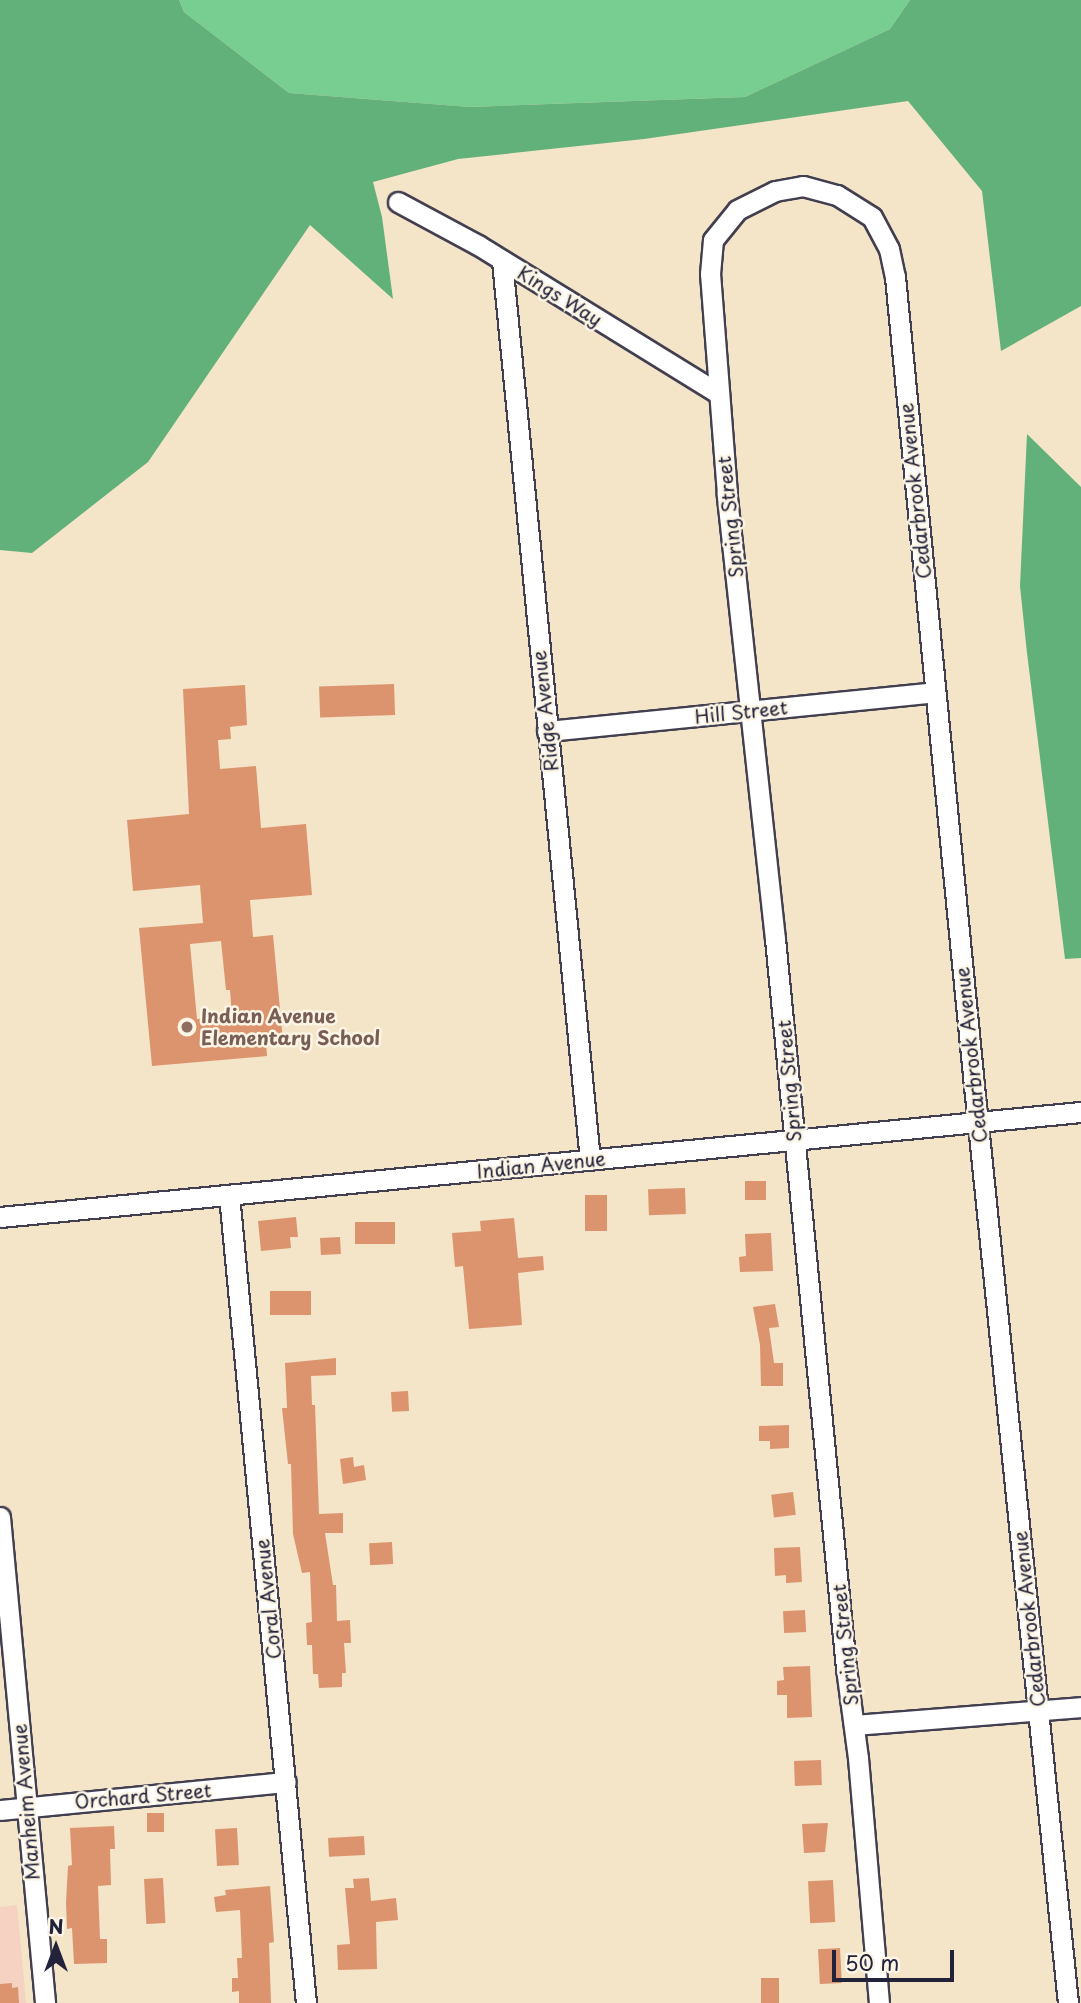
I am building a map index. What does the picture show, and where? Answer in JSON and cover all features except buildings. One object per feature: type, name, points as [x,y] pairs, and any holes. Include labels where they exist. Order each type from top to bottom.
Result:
[{"type":"street","name":"Cedarbrook Avenue","points":[[775,191],[803,186],[845,199],[872,217],[889,249],[895,278],[978,1122],[1069,2003]]},
{"type":"street","name":"Spring Street","points":[[775,191],[737,209],[713,240],[710,274],[719,394],[854,1725],[879,2003]]},
{"type":"street","name":"Kings Way","points":[[398,202],[502,261],[719,394]]},
{"type":"street","name":"Ridge Avenue","points":[[502,261],[590,1160]]},
{"type":"street","name":"Hill Street","points":[[547,731],[935,692]]},
{"type":"street","name":"Indian Avenue","points":[[0,1217],[1081,1112]]},
{"type":"street","name":"Coral Avenue","points":[[229,1195],[306,2003]]},
{"type":"street","name":"Manheim Avenue","points":[[0,1517],[45,2003]]},
{"type":"street","points":[[854,1725],[1081,1707]]},
{"type":"street","name":"Orchard Street","points":[[0,1810],[286,1782]]},
{"type":"shaded area","points":[[17,1905],[26,2003],[0,2003],[0,1907]]},
{"type":"green space","points":[[0,0],[179,0],[184,12],[289,93],[470,107],[745,97],[890,29],[910,0],[1081,0],[1081,306],[1001,351],[982,191],[908,101],[644,139],[458,159],[373,182],[382,217],[393,299],[310,225],[148,462],[32,553],[0,550]]},
{"type":"green space","points":[[179,0],[910,0],[890,29],[745,97],[470,107],[289,93],[184,12]]},
{"type":"green space","points":[[1027,434],[1081,487],[1081,958],[1065,959],[1020,586]]},
{"type":"place","name":"Indian Avenue Elementary School","points":[[187,1027]]}]
